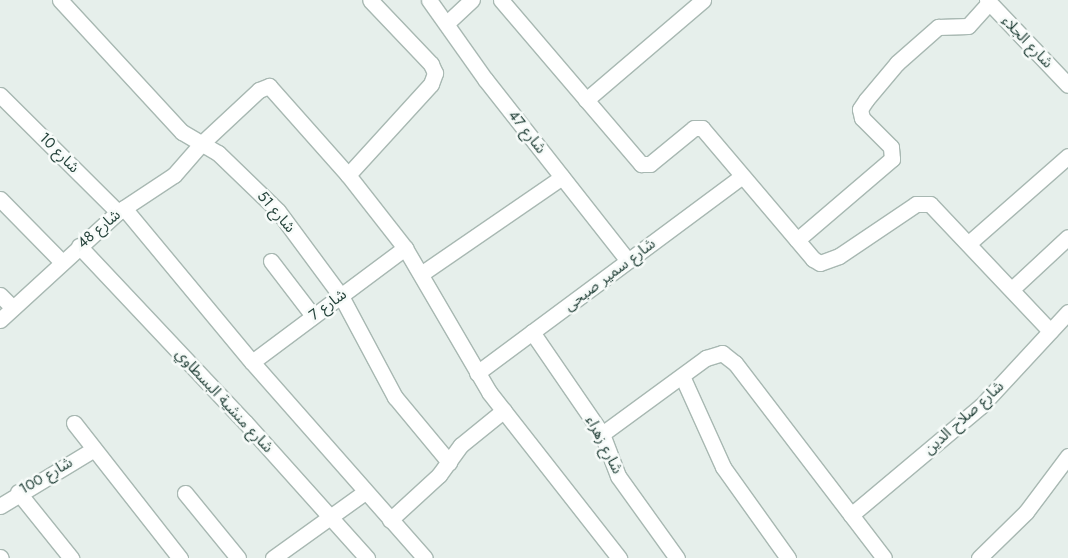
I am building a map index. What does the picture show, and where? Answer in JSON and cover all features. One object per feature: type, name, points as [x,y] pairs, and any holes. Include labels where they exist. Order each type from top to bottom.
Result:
[{"type":"street","name":"شارع 51","points":[[60,0],[182,132],[218,152],[278,211],[341,296],[395,397],[449,462]]},
{"type":"street","points":[[370,0],[430,64],[435,73],[431,84],[348,175],[405,248],[477,373],[619,558]]},
{"type":"street","name":"شارع 47","points":[[430,0],[485,79],[628,261]]},
{"type":"street","points":[[447,23],[472,0]]},
{"type":"street","points":[[501,0],[641,164],[655,161],[698,126],[813,259],[829,262],[923,202],[938,209],[1050,332]]},
{"type":"street","points":[[586,100],[703,0]]},
{"type":"street","points":[[797,240],[892,159],[891,147],[862,118],[860,109],[866,100],[897,63],[938,27],[968,26],[988,1]]},
{"type":"street","name":"شارع الجلاء","points":[[988,1],[1068,85]]},
{"type":"street","name":"شارع 48","points":[[0,320],[79,246],[121,210],[174,175],[201,144],[259,90],[269,86],[348,175]]},
{"type":"street","name":"شارع 10","points":[[0,95],[121,210],[365,492],[425,558]]},
{"type":"street","points":[[970,243],[1068,156]]},
{"type":"street","points":[[421,274],[562,176]]},
{"type":"street","name":"شارع سمير صبحى","points":[[477,373],[742,176]]},
{"type":"street","points":[[0,198],[62,262]]},
{"type":"street","points":[[1012,290],[1068,237]]},
{"type":"street","name":"شارع منشية البسطاوي","points":[[79,246],[367,558]]},
{"type":"street","name":"شارع 7","points":[[252,362],[405,248]]},
{"type":"street","points":[[271,261],[313,316]]},
{"type":"street","points":[[0,295],[13,308]]},
{"type":"street","name":"شارع صلاح الدين","points":[[851,515],[981,406],[1068,312]]},
{"type":"street","name":"شارع زهراء","points":[[532,332],[602,434],[618,476],[677,558]]},
{"type":"street","points":[[602,434],[715,353],[729,356],[884,558]]},
{"type":"street","points":[[682,376],[723,467],[788,558]]},
{"type":"street","points":[[390,520],[449,462],[461,445],[504,410]]},
{"type":"street","points":[[74,423],[180,558]]},
{"type":"street","name":"شارع 100","points":[[7,497],[94,449]]},
{"type":"street","points":[[979,558],[1026,512],[1068,456]]},
{"type":"street","points":[[273,558],[365,492]]},
{"type":"street","points":[[185,493],[238,558]]},
{"type":"street","points":[[7,497],[71,558]]}]
